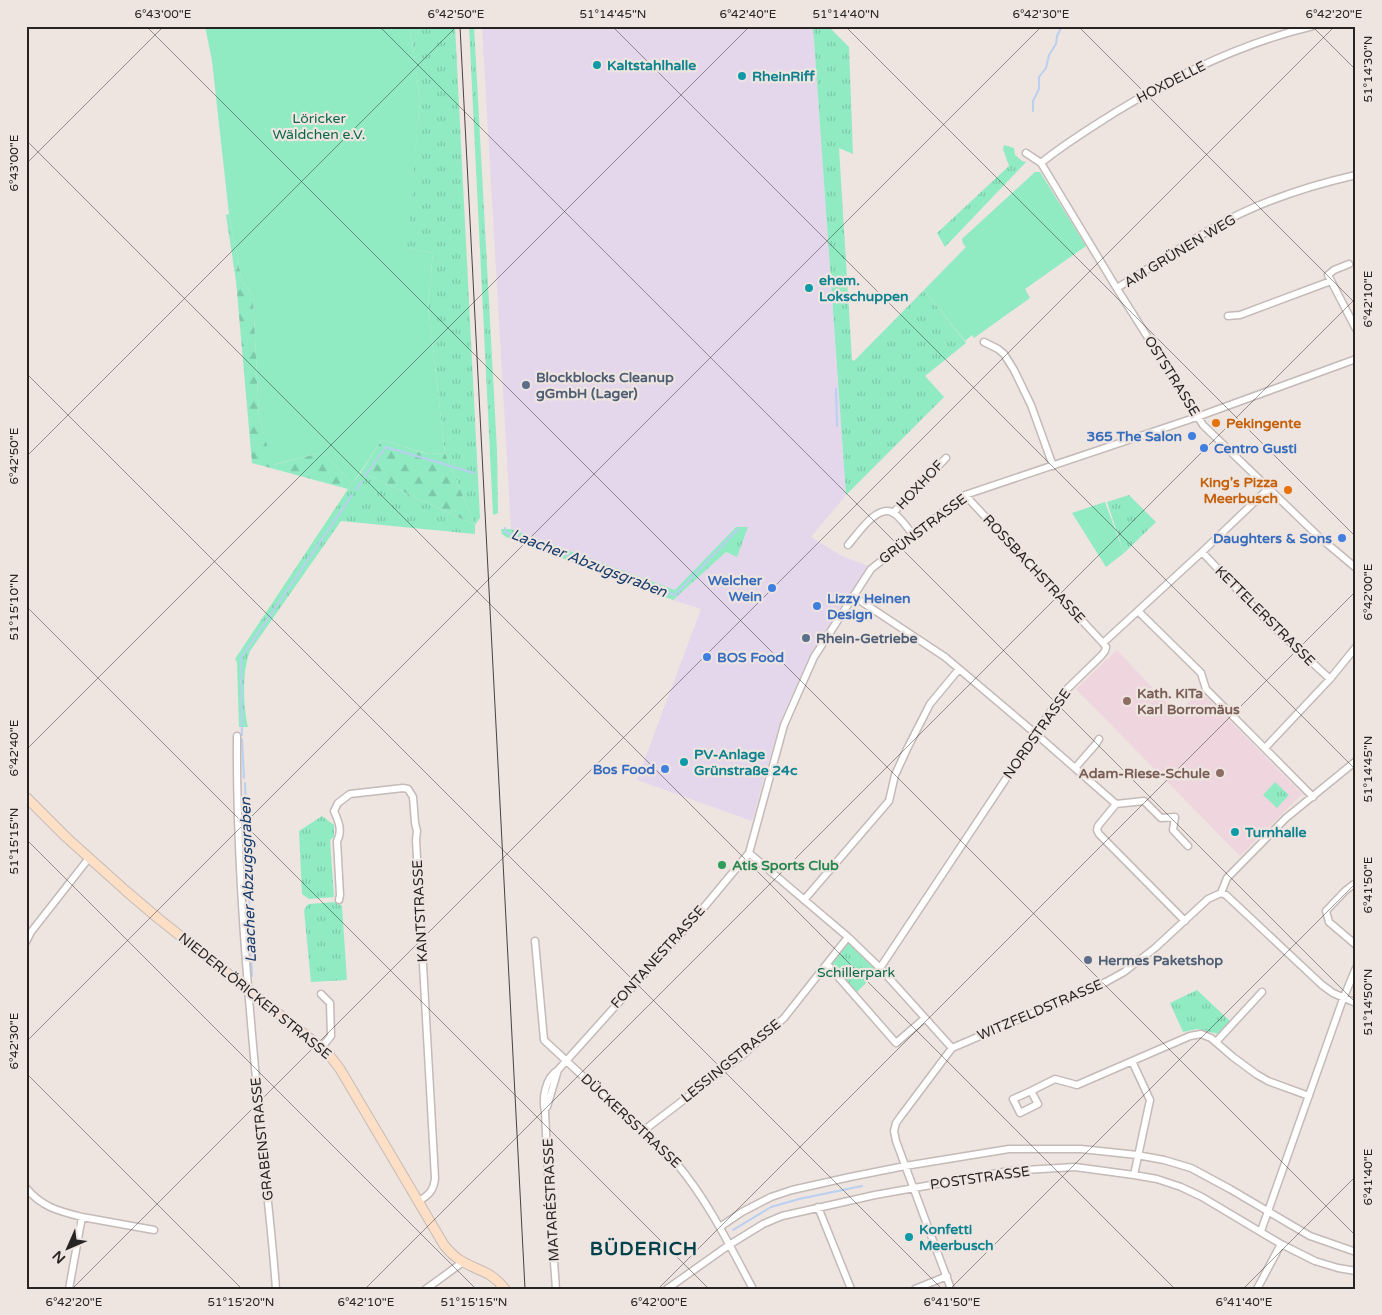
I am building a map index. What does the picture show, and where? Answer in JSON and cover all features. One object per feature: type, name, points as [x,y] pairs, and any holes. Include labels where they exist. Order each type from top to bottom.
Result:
[{"type":"main road","name":"NIEDERLÖRICKER STRASSE","points":[[26,798],[89,858],[159,919],[327,1052],[340,1069],[444,1245],[457,1258],[493,1277],[505,1289]]},
{"type":"street","name":"HOXDELLE","points":[[1041,163],[1085,131],[1173,79],[1221,56],[1262,41],[1313,26]]},
{"type":"street","name":"OSTSTRASSE","points":[[1026,153],[1041,163],[1197,417],[1208,430],[1318,536],[1356,568]]},
{"type":"street","name":"AM GRÜNEN WEG","points":[[1117,288],[1216,226],[1243,213],[1316,184],[1356,175]]},
{"type":"street","points":[[1349,264],[1334,270],[1328,275],[1356,329]]},
{"type":"street","points":[[1228,316],[1240,315],[1332,281]]},
{"type":"street","points":[[984,342],[998,349],[1010,362],[1031,405],[1053,466]]},
{"type":"street","name":"GRÜNSTRASSE","points":[[749,853],[784,725],[814,657],[870,569],[965,495],[1197,417],[1356,360]]},
{"type":"street","name":"HOXHOF","points":[[894,513],[946,458]]},
{"type":"street","name":"NORDSTRASSE","points":[[880,968],[1062,693],[1101,656],[1106,647],[1103,643],[1268,488]]},
{"type":"street","name":"ROSSBACHSTRASSE","points":[[965,495],[1103,643]]},
{"type":"street","name":"HOXHOF","points":[[848,545],[873,516],[884,511],[894,513],[914,536]]},
{"type":"street","name":"KETTELERSTRASSE","points":[[1202,552],[1264,618],[1330,679]]},
{"type":"street","points":[[852,596],[945,657],[1116,804]]},
{"type":"street","points":[[1138,611],[1201,673],[1206,689],[1313,797]]},
{"type":"street","points":[[1265,748],[1330,679],[1356,648]]},
{"type":"street","points":[[804,900],[889,801],[895,775],[930,704],[959,669]]},
{"type":"street","name":"GRABENSTRASSE","points":[[237,736],[239,860],[248,989],[276,1289]]},
{"type":"street","points":[[1075,768],[1099,739]]},
{"type":"street","name":"WITZFELDSTRASSE","points":[[951,1289],[905,1166],[894,1131],[900,1116],[952,1048],[1106,982],[1141,960],[1208,899],[1221,893],[1227,878],[1286,818],[1356,761]]},
{"type":"street","name":"KANTSTRASSE","points":[[339,900],[337,840],[340,836],[339,821],[334,810],[338,803],[350,794],[408,789],[413,797],[417,831],[416,848],[436,1178],[430,1194],[419,1201]]},
{"type":"street","points":[[1184,921],[1097,830],[1098,826],[1116,804],[1144,800],[1161,818],[1175,817],[1173,830],[1188,846]]},
{"type":"street","points":[[749,853],[848,937],[880,968],[952,1048]]},
{"type":"street","name":"FONTANESTRASSE","points":[[566,1060],[700,912],[749,853]]},
{"type":"street","points":[[26,942],[31,932],[89,858]]},
{"type":"street","points":[[1354,884],[1326,911],[1329,922],[1356,945]]},
{"type":"street","points":[[1221,893],[1226,895],[1322,985],[1343,999],[1356,1004]]},
{"type":"street","name":"LESSINGSTRASSE","points":[[643,1130],[752,1047],[784,1018],[848,937]]},
{"type":"street","points":[[535,941],[544,1040],[566,1060]]},
{"type":"street","points":[[826,964],[896,1043],[925,1018]]},
{"type":"street","points":[[1260,1231],[1343,999],[1356,968]]},
{"type":"street","points":[[1216,1042],[1262,992]]},
{"type":"street","points":[[321,994],[330,1003],[331,1033],[330,1038],[322,1047]]},
{"type":"street","points":[[1031,1091],[1055,1079],[1077,1085],[1190,1036],[1201,1034],[1211,1038],[1256,1074],[1309,1096]]},
{"type":"street","name":"MATARÉSTRASSE","points":[[556,1289],[544,1092],[553,1073],[566,1060]]},
{"type":"street","name":"DÜCKERSSTRASSE","points":[[566,1060],[643,1130],[689,1177],[720,1228],[753,1289]]},
{"type":"street","points":[[1132,1061],[1150,1100],[1134,1175]]},
{"type":"street","name":"POSTSTRASSE","points":[[720,1228],[756,1204],[792,1190],[905,1166],[1010,1149],[1081,1149],[1138,1155],[1191,1168],[1310,1236],[1356,1252]]},
{"type":"street","name":"POSTSTRASSE","points":[[667,1289],[729,1245],[772,1220],[818,1207],[1009,1171],[1075,1167],[1157,1179],[1181,1187],[1202,1197],[1280,1244],[1315,1261],[1356,1271]]},
{"type":"street","points":[[26,1188],[35,1198],[57,1211],[154,1230]]},
{"type":"street","points":[[818,1207],[851,1289]]},
{"type":"street","points":[[69,1289],[82,1217]]},
{"type":"street","points":[[1257,1289],[1280,1244]]},
{"type":"street","points":[[426,1289],[463,1262]]},
{"type":"street","points":[[915,1289],[947,1276]]},
{"type":"shaded area","points":[[482,26],[813,26],[846,495],[811,537],[842,556],[868,566],[811,653],[780,722],[752,821],[637,780],[701,609],[673,600],[726,552],[737,557],[736,527],[675,590],[511,529]]},
{"type":"shaded area","name":"Adam-Riese-Schule","points":[[1117,650],[1177,714],[1200,691],[1302,794],[1240,856],[1076,689]]},
{"type":"green space","name":"Löricker Wäldchen e.V.","points":[[205,26],[410,26],[420,99],[407,248],[433,253],[428,305],[445,453],[428,454],[382,440],[352,484],[323,452],[273,465],[259,418],[253,295],[242,281],[229,214],[212,61]]},
{"type":"green space","points":[[410,26],[455,26],[480,518],[475,525],[445,453],[428,305],[433,253],[406,248],[420,99]]},
{"type":"green space","points":[[469,26],[474,26],[497,450],[498,513],[493,515]]},
{"type":"green space","points":[[813,26],[828,26],[849,47],[853,154],[839,148],[852,360],[854,361],[924,290],[966,343],[925,376],[944,397],[846,495]]},
{"type":"green space","points":[[1004,145],[1014,148],[1015,155],[1026,162],[945,247],[937,233],[1009,166],[1003,149]]},
{"type":"green space","points":[[1035,172],[1040,172],[1086,246],[1025,289],[1030,298],[974,338],[972,335],[965,341],[924,290],[966,247],[962,239]]},
{"type":"green space","points":[[229,214],[242,281],[253,295],[259,418],[274,465],[323,452],[352,484],[348,489],[252,463],[236,281],[226,215]]},
{"type":"green space","points":[[382,440],[427,454],[445,453],[475,525],[361,472]]},
{"type":"green space","points":[[361,472],[475,525],[475,534],[341,521],[250,651],[247,659],[244,689],[248,727],[239,727],[237,662],[235,659]]},
{"type":"green space","points":[[1129,495],[1156,522],[1124,553],[1107,502]]},
{"type":"green space","points":[[1105,502],[1124,553],[1106,567],[1072,513]]},
{"type":"green space","points":[[736,527],[748,527],[737,557],[726,552],[673,600],[506,537],[502,534],[501,529],[511,529],[675,590]]},
{"type":"green space","points":[[1275,782],[1289,795],[1277,808],[1263,795]]},
{"type":"green space","points":[[322,816],[334,825],[334,837],[330,840],[334,897],[309,899],[302,894],[299,831]]},
{"type":"green space","points":[[336,902],[342,906],[347,980],[311,982],[304,910],[308,904]]},
{"type":"green space","name":"Schillerpark","points":[[848,942],[878,971],[856,993],[830,964]]},
{"type":"green space","points":[[1197,990],[1231,1022],[1219,1034],[1197,1029],[1183,1032],[1170,1003]]},
{"type":"waterway","points":[[1033,111],[1033,101],[1039,89],[1039,77],[1046,68],[1049,55],[1056,44],[1057,36],[1062,26]]},
{"type":"waterway","name":"Laacher Abzugsgraben","points":[[836,389],[837,426]]},
{"type":"waterway","name":"Laacher Abzugsgraben","points":[[365,476],[386,447],[474,473]]},
{"type":"waterway","name":"Laacher Abzugsgraben","points":[[356,490],[362,481]]},
{"type":"waterway","name":"Laacher Abzugsgraben","points":[[242,735],[241,658],[352,495]]},
{"type":"waterway","name":"Laacher Abzugsgraben","points":[[505,528],[505,532],[675,595],[738,529]]},
{"type":"waterway","name":"Laacher Abzugsgraben","points":[[242,739],[244,778]]},
{"type":"waterway","name":"Laacher Abzugsgraben","points":[[245,783],[252,976]]},
{"type":"waterway","points":[[733,1230],[771,1207],[862,1186]]},
{"type":"tram line","points":[[460,26],[525,1289]]},
{"type":"place","name":"Kaltstahlhalle","points":[[597,65]]},
{"type":"place","name":"RheinRiff","points":[[742,76]]},
{"type":"place","name":"ehem. Lokschuppen","points":[[809,288]]},
{"type":"place","name":"Blockblocks Cleanup gGmbH (Lager)","points":[[526,385]]},
{"type":"place","name":"Pekingente","points":[[1216,423]]},
{"type":"place","name":"365 The Salon","points":[[1192,436]]},
{"type":"place","name":"Centro Gusti","points":[[1204,448]]},
{"type":"place","name":"King's Pizza Meerbusch","points":[[1288,490]]},
{"type":"place","name":"Daughters & Sons","points":[[1342,538]]},
{"type":"place","name":"Welcher Wein","points":[[772,588]]},
{"type":"place","name":"Lizzy Heinen Design","points":[[817,606]]},
{"type":"place","name":"Rhein-Getriebe","points":[[806,638]]},
{"type":"place","name":"BOS Food","points":[[707,657]]},
{"type":"place","name":"Kath. KiTa Karl Borromäus","points":[[1127,701]]},
{"type":"place","name":"PV-Anlage Grünstraße 24c","points":[[684,762]]},
{"type":"place","name":"Bos Food","points":[[665,769]]},
{"type":"place","name":"Adam-Riese-Schule","points":[[1220,773]]},
{"type":"place","name":"Turnhalle","points":[[1235,832]]},
{"type":"place","name":"Atis Sports Club","points":[[722,865]]},
{"type":"place","name":"Hermes Paketshop","points":[[1088,960]]},
{"type":"place","name":"Konfetti Meerbusch","points":[[909,1237]]},
{"type":"district","name":"BÜDERICH","points":[[644,1249]]}]
